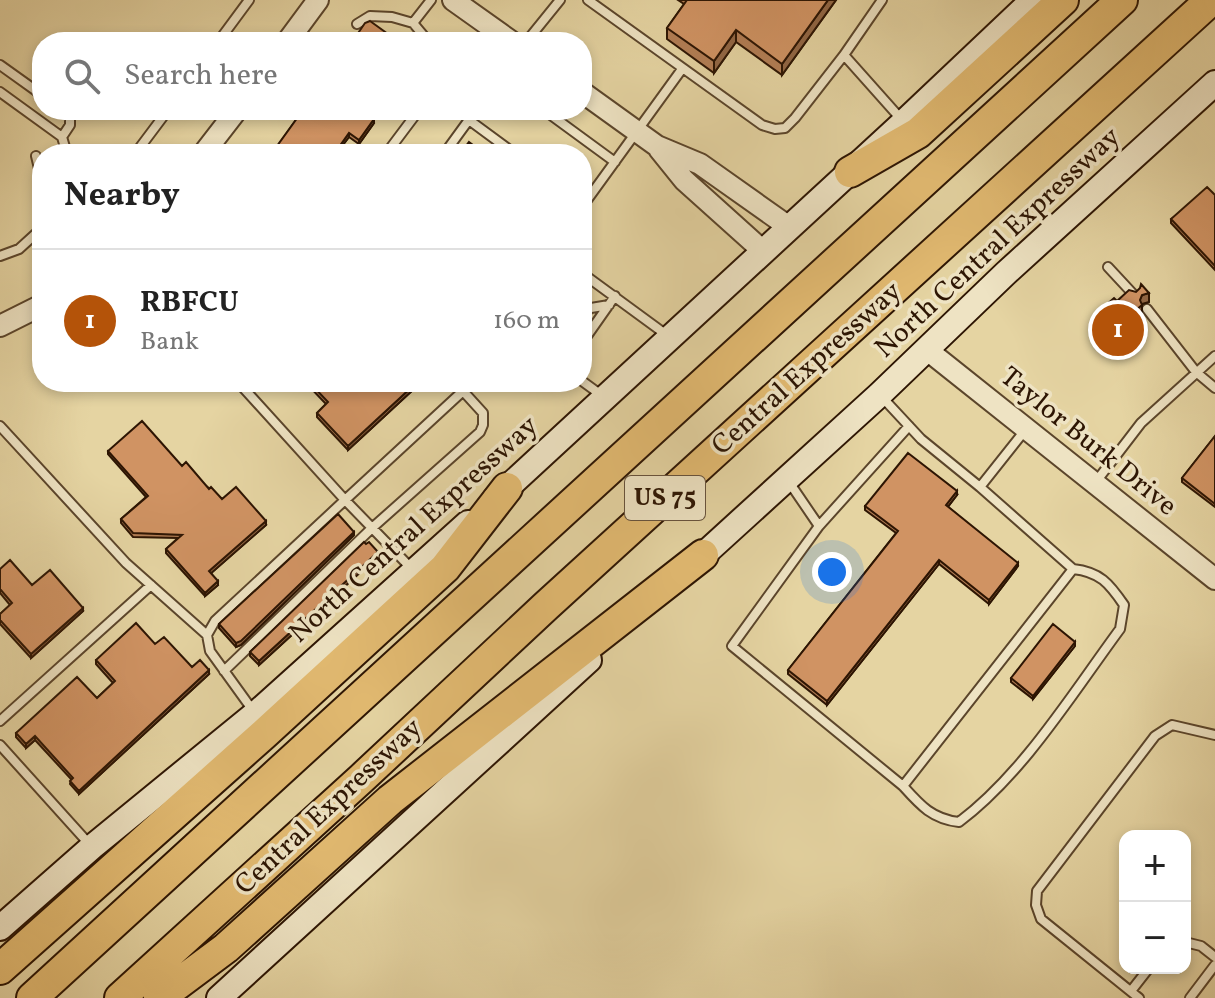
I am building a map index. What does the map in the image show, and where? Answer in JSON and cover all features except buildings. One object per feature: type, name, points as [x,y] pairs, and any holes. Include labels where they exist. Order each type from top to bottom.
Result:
[{"type":"highway","points":[[850,172],[918,133],[1063,0]]},
{"type":"highway","name":"Central Expressway","points":[[32,998],[1122,0]]},
{"type":"highway","name":"Central Expressway","points":[[120,998],[1211,0]]},
{"type":"highway","points":[[0,969],[445,568],[507,488]]},
{"type":"highway","points":[[159,998],[226,948],[390,800],[703,555]]},
{"type":"main road","name":"North Central Expressway","points":[[0,928],[92,847],[255,714],[414,572],[1033,0]]},
{"type":"main road","name":"North Central Expressway","points":[[219,998],[879,395],[1017,263],[1215,83]]},
{"type":"street","points":[[294,32],[318,0]]},
{"type":"street","points":[[453,0],[498,32]]},
{"type":"street","points":[[592,99],[657,146],[700,164],[789,227]]},
{"type":"street","points":[[211,144],[229,120]]},
{"type":"street","points":[[657,146],[684,180],[763,251]]},
{"type":"street","points":[[0,326],[32,310]]},
{"type":"street","name":"Taylor Burk Drive","points":[[926,349],[1215,579]]},
{"type":"lane","points":[[225,32],[249,0]]},
{"type":"lane","points":[[413,23],[431,0]]},
{"type":"lane","points":[[534,32],[560,0]]},
{"type":"lane","points":[[588,0],[762,125],[775,129],[785,128],[795,118],[882,0]]},
{"type":"lane","points":[[357,24],[370,16],[392,17],[413,23],[421,32]]},
{"type":"lane","points":[[844,55],[904,122]]},
{"type":"lane","points":[[0,65],[32,88]]},
{"type":"lane","points":[[592,193],[682,69]]},
{"type":"lane","points":[[0,92],[32,115]]},
{"type":"lane","points":[[39,120],[62,137],[64,144]]},
{"type":"lane","points":[[62,137],[70,120]]},
{"type":"lane","points":[[142,144],[160,120]]},
{"type":"lane","points":[[394,144],[412,120]]},
{"type":"lane","points":[[451,144],[469,120],[501,144]]},
{"type":"lane","points":[[558,120],[590,144]]},
{"type":"lane","points":[[592,145],[615,162]]},
{"type":"lane","points":[[0,256],[19,249],[32,237]]},
{"type":"lane","points":[[1108,267],[1134,295]]},
{"type":"lane","points":[[592,280],[670,337]]},
{"type":"lane","points":[[592,329],[615,296]]},
{"type":"lane","points":[[592,308],[609,305]]},
{"type":"lane","points":[[1147,309],[1196,372],[1215,388]]},
{"type":"lane","points":[[1095,484],[1141,423],[1215,356]]},
{"type":"lane","points":[[592,388],[604,397]]},
{"type":"lane","points":[[247,392],[414,572]]},
{"type":"lane","points":[[207,635],[215,621],[462,392]]},
{"type":"lane","points":[[224,671],[372,528],[480,432],[483,413],[464,392]]},
{"type":"lane","points":[[879,395],[909,426],[921,439],[1073,569],[1090,571],[1110,584],[1124,605],[1120,629],[1045,730],[1013,772],[959,822],[943,820],[921,805],[903,786],[732,646],[819,526],[909,426]]},
{"type":"lane","points":[[0,426],[126,563],[207,635],[210,651],[255,714]]},
{"type":"lane","points":[[980,487],[1026,429]]},
{"type":"lane","points":[[786,478],[819,526]]},
{"type":"lane","points":[[903,786],[1073,569]]},
{"type":"lane","points":[[0,721],[151,585]]},
{"type":"lane","points":[[1139,998],[1041,919],[1036,905],[1037,891],[1155,736],[1172,725],[1215,735]]},
{"type":"lane","points":[[0,745],[92,847]]},
{"type":"lane","points":[[1191,944],[1201,946],[1215,957]]},
{"type":"lane","points":[[1190,998],[1215,965]]},
{"type":"lane","points":[[1131,991],[1144,974]]},
{"type":"place","name":"RBFCU","points":[[1118,330]]}]
